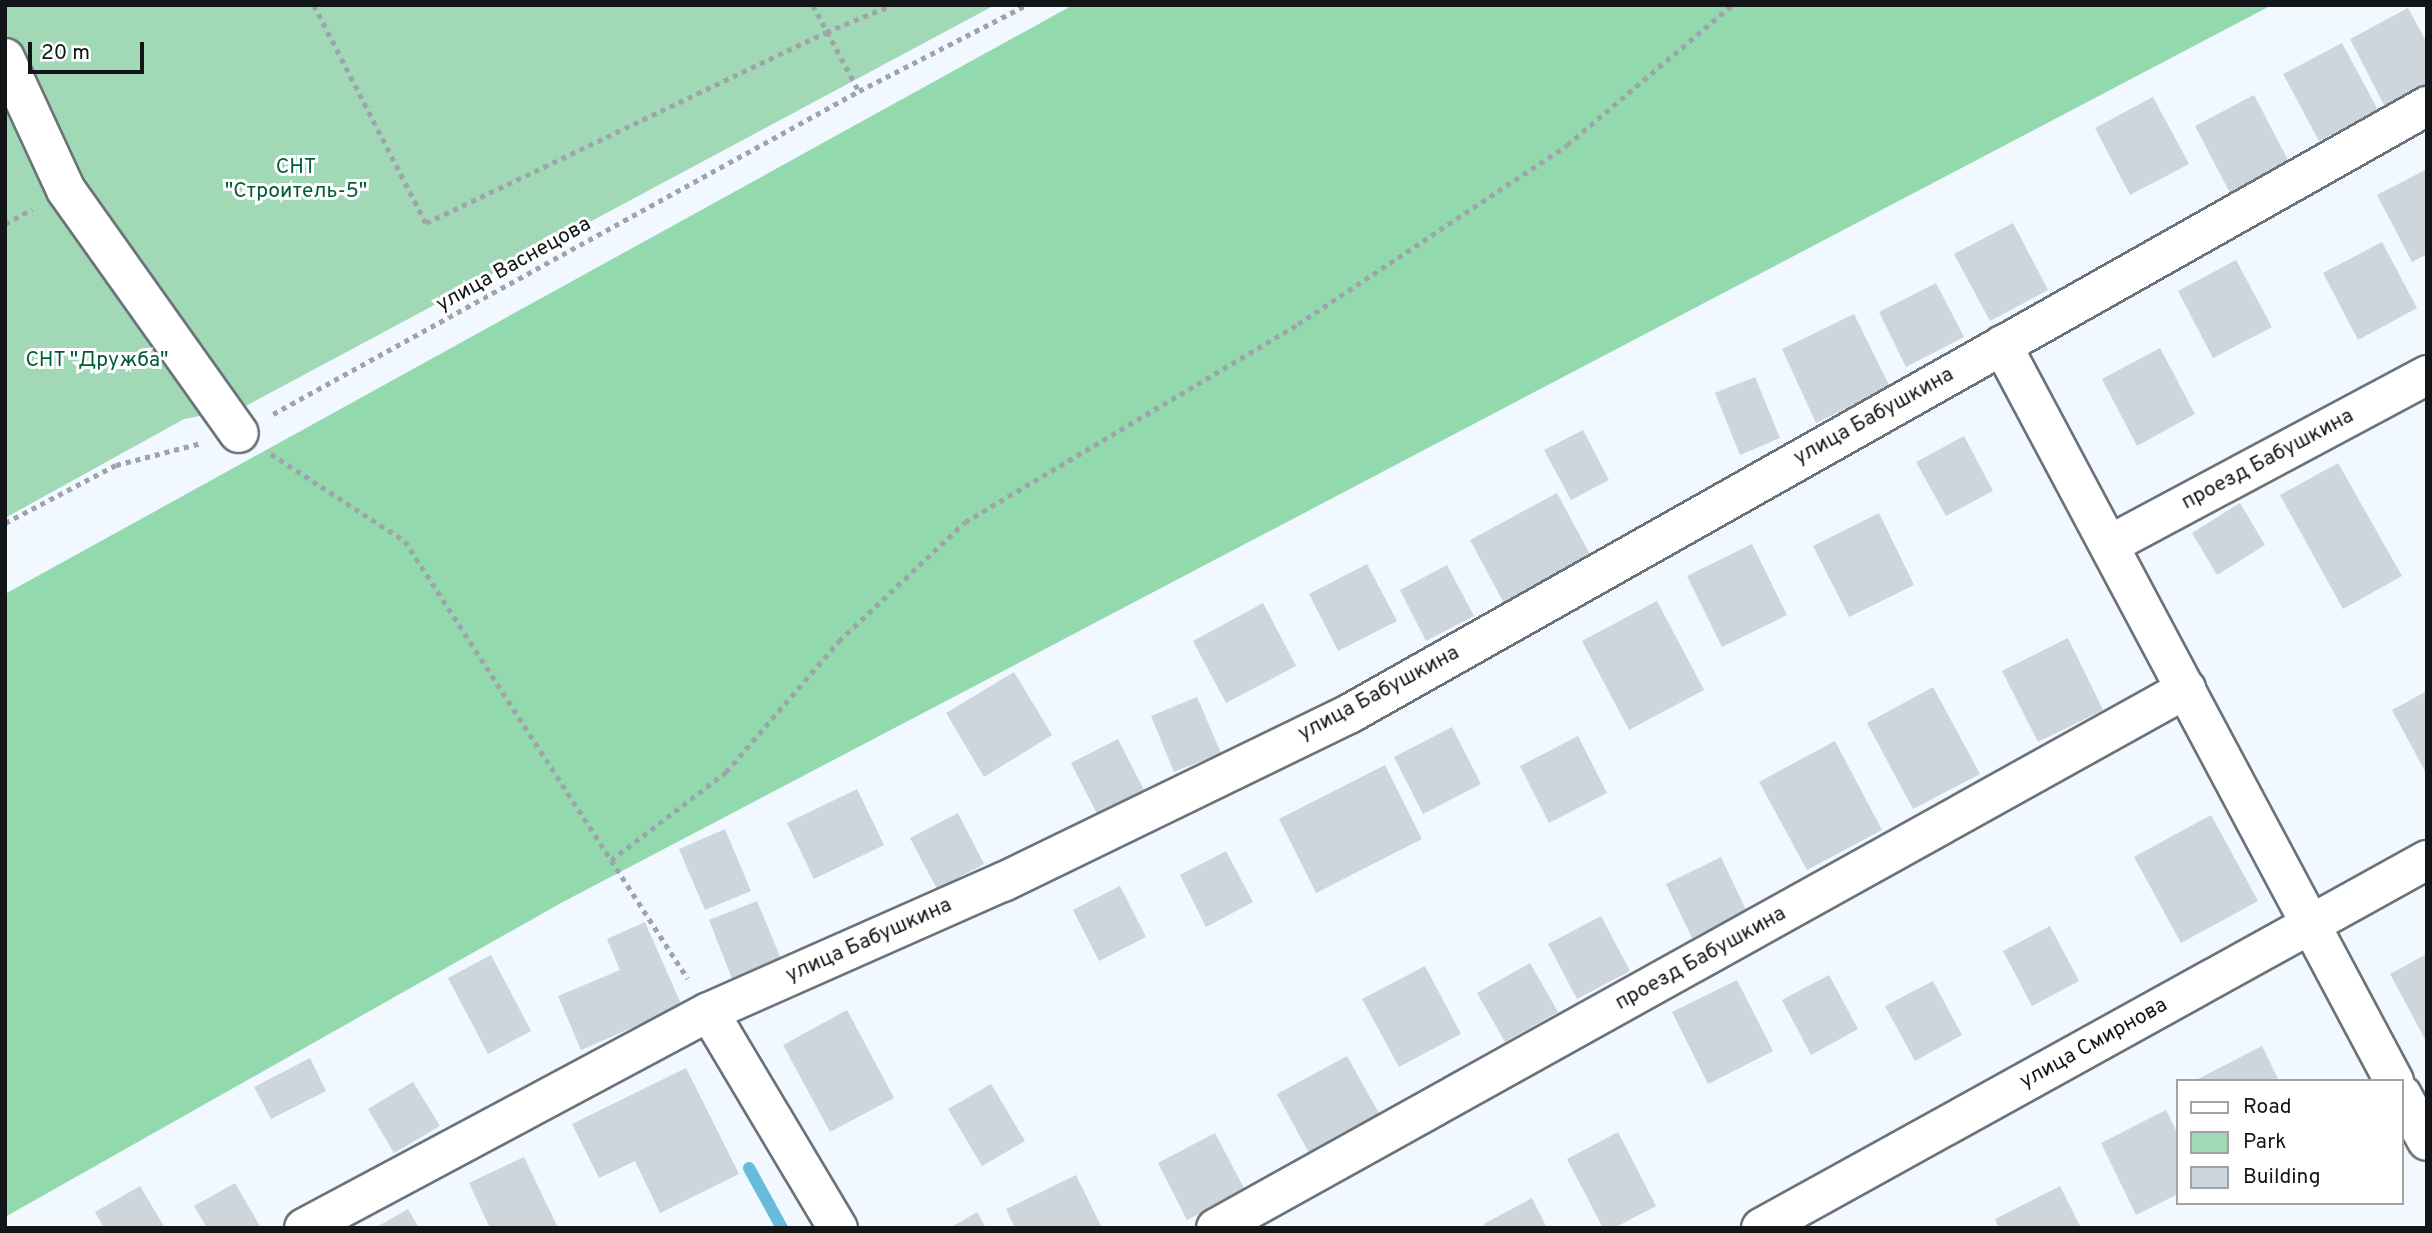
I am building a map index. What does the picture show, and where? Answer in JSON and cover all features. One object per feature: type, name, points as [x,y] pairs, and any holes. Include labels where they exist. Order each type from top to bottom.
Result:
[{"type":"street","points":[[5,58],[66,190],[239,433]]},
{"type":"street","name":"улица Бабушкина","points":[[304,1228],[709,1012],[1003,883],[1349,714],[2427,106]]},
{"type":"street","points":[[2002,345],[2394,1079]]},
{"type":"street","name":"проезд Бабушкина","points":[[2109,545],[2427,375]]},
{"type":"street","name":"проезд Бабушкина","points":[[1216,1228],[2186,689]]},
{"type":"street","name":"улица Смирнова","points":[[1761,1228],[2427,860]]},
{"type":"street","points":[[709,1012],[838,1228]]},
{"type":"street","points":[[2404,1099],[2427,1141]]},
{"type":"path","points":[[314,5],[426,223],[826,32],[892,5]]},
{"type":"path","points":[[813,5],[859,91]]},
{"type":"path","name":"улица Васнецова","points":[[5,523],[116,466],[239,433],[859,91],[1026,5]]},
{"type":"path","points":[[611,860],[726,772],[839,641],[965,522],[1298,324],[1567,145],[1732,5]]},
{"type":"path","points":[[239,433],[405,541],[709,1012]]},
{"type":"green space","name":"СНТ \"Строитель-5\"","points":[[5,5],[995,5],[242,408],[184,419],[5,518]]},
{"type":"green space","points":[[1073,5],[2272,5],[561,903],[5,1217],[5,594]]},
{"type":"building","points":[[2408,8],[2427,43],[2427,85],[2385,107],[2350,39]]},
{"type":"building","points":[[2342,43],[2378,110],[2319,141],[2283,74]]},
{"type":"building","points":[[2254,95],[2289,162],[2230,193],[2195,126]]},
{"type":"building","points":[[2153,97],[2189,164],[2130,195],[2095,128]]},
{"type":"building","points":[[2427,169],[2427,254],[2412,262],[2377,195]]},
{"type":"building","points":[[2013,223],[2048,290],[1990,321],[1954,254]]},
{"type":"building","points":[[2382,242],[2417,308],[2358,340],[2323,273]]},
{"type":"building","points":[[2236,260],[2272,327],[2213,358],[2178,291]]},
{"type":"building","points":[[1936,283],[1964,337],[1906,367],[1879,312]]},
{"type":"building","points":[[1854,314],[1890,387],[1816,423],[1782,349]]},
{"type":"building","points":[[2160,348],[2195,414],[2137,446],[2102,379]]},
{"type":"building","points":[[1755,377],[1780,438],[1740,455],[1715,393]]},
{"type":"building","points":[[1583,430],[1609,480],[1571,500],[1544,450]]},
{"type":"building","points":[[1964,436],[1993,491],[1946,516],[1916,462]]},
{"type":"building","points":[[2338,463],[2402,576],[2343,609],[2280,495]]},
{"type":"building","points":[[1557,493],[1592,558],[1505,605],[1470,540]]},
{"type":"building","points":[[2240,503],[2265,545],[2217,575],[2192,533]]},
{"type":"building","points":[[1879,513],[1914,585],[1849,617],[1813,546]]},
{"type":"building","points":[[1752,544],[1787,615],[1722,647],[1687,576]]},
{"type":"building","points":[[1367,564],[1397,621],[1338,651],[1309,594]]},
{"type":"building","points":[[1447,565],[1474,616],[1426,641],[1400,590]]},
{"type":"building","points":[[1657,601],[1704,690],[1629,730],[1582,641]]},
{"type":"building","points":[[1263,603],[1296,666],[1226,703],[1193,641]]},
{"type":"building","points":[[2068,638],[2103,710],[2038,742],[2002,671]]},
{"type":"building","points":[[1014,672],[1052,735],[984,777],[946,713]]},
{"type":"building","points":[[1933,687],[1980,774],[1913,809],[1867,723]]},
{"type":"building","points":[[2427,691],[2427,775],[2392,710]]},
{"type":"building","points":[[1197,697],[1221,753],[1174,772],[1151,716]]},
{"type":"building","points":[[1452,727],[1481,784],[1423,814],[1394,757]]},
{"type":"building","points":[[1578,736],[1607,793],[1549,823],[1520,766]]},
{"type":"building","points":[[1118,739],[1144,790],[1097,814],[1071,763]]},
{"type":"building","points":[[1835,741],[1882,830],[1807,870],[1759,782]]},
{"type":"building","points":[[1385,765],[1422,839],[1316,893],[1279,819]]},
{"type":"building","points":[[857,789],[884,845],[814,879],[787,823]]},
{"type":"building","points":[[958,813],[984,864],[937,889],[910,838]]},
{"type":"building","points":[[2211,815],[2258,901],[2181,943],[2134,857]]},
{"type":"building","points":[[725,829],[751,891],[705,910],[679,849]]},
{"type":"building","points":[[1226,851],[1253,902],[1206,927],[1180,875]]},
{"type":"building","points":[[1721,857],[1747,912],[1692,938],[1666,884]]},
{"type":"building","points":[[1120,886],[1146,937],[1099,961],[1073,910]]},
{"type":"building","points":[[757,901],[784,966],[735,986],[709,920]]},
{"type":"building","points":[[1601,916],[1630,971],[1577,999],[1548,944]]},
{"type":"building","points":[[645,922],[682,1006],[581,1050],[558,996],[620,970],[607,939]]},
{"type":"building","points":[[2050,926],[2079,981],[2032,1006],[2003,951]]},
{"type":"building","points":[[2427,954],[2427,1043],[2390,974]]},
{"type":"building","points":[[491,955],[531,1031],[488,1054],[448,978]]},
{"type":"building","points":[[1530,963],[1558,1012],[1505,1042],[1477,993]]},
{"type":"building","points":[[1425,966],[1461,1034],[1399,1067],[1362,999]]},
{"type":"building","points":[[1829,975],[1858,1029],[1811,1055],[1782,1000]]},
{"type":"building","points":[[1737,980],[1773,1051],[1708,1084],[1672,1012]]},
{"type":"building","points":[[1933,981],[1962,1035],[1915,1061],[1885,1006]]},
{"type":"building","points":[[847,1010],[894,1098],[830,1132],[783,1045]]},
{"type":"building","points":[[2262,1046],[2278,1079],[2198,1079]]},
{"type":"building","points":[[1347,1056],[1380,1115],[1309,1153],[1277,1094]]},
{"type":"building","points":[[310,1058],[326,1091],[271,1119],[254,1087]]},
{"type":"building","points":[[686,1068],[739,1174],[660,1213],[635,1161],[599,1178],[572,1124]]},
{"type":"building","points":[[413,1082],[440,1126],[394,1153],[368,1109]]},
{"type":"building","points":[[991,1084],[1025,1141],[982,1166],[948,1109]]},
{"type":"building","points":[[2166,1110],[2176,1131],[2176,1195],[2136,1215],[2101,1143]]},
{"type":"building","points":[[1618,1132],[1656,1206],[1614,1228],[1603,1228],[1567,1159]]},
{"type":"building","points":[[1215,1133],[1245,1190],[1187,1220],[1158,1163]]},
{"type":"building","points":[[524,1157],[558,1228],[490,1228],[469,1183]]},
{"type":"building","points":[[1076,1175],[1102,1228],[1015,1228],[1006,1209]]},
{"type":"building","points":[[235,1183],[261,1228],[207,1228],[194,1206]]},
{"type":"building","points":[[140,1186],[165,1228],[104,1228],[95,1212]]},
{"type":"building","points":[[2060,1186],[2081,1228],[1999,1228],[1995,1219]]},
{"type":"building","points":[[1532,1198],[1547,1228],[1486,1228],[1484,1224]]},
{"type":"building","points":[[408,1209],[419,1228],[375,1228]]},
{"type":"building","points":[[977,1212],[986,1228],[950,1228]]},
{"type":"waterway","points":[[749,1168],[782,1228]]},
{"type":"park label","name":"СНТ \"Дружба\"","points":[[97,361]]}]
